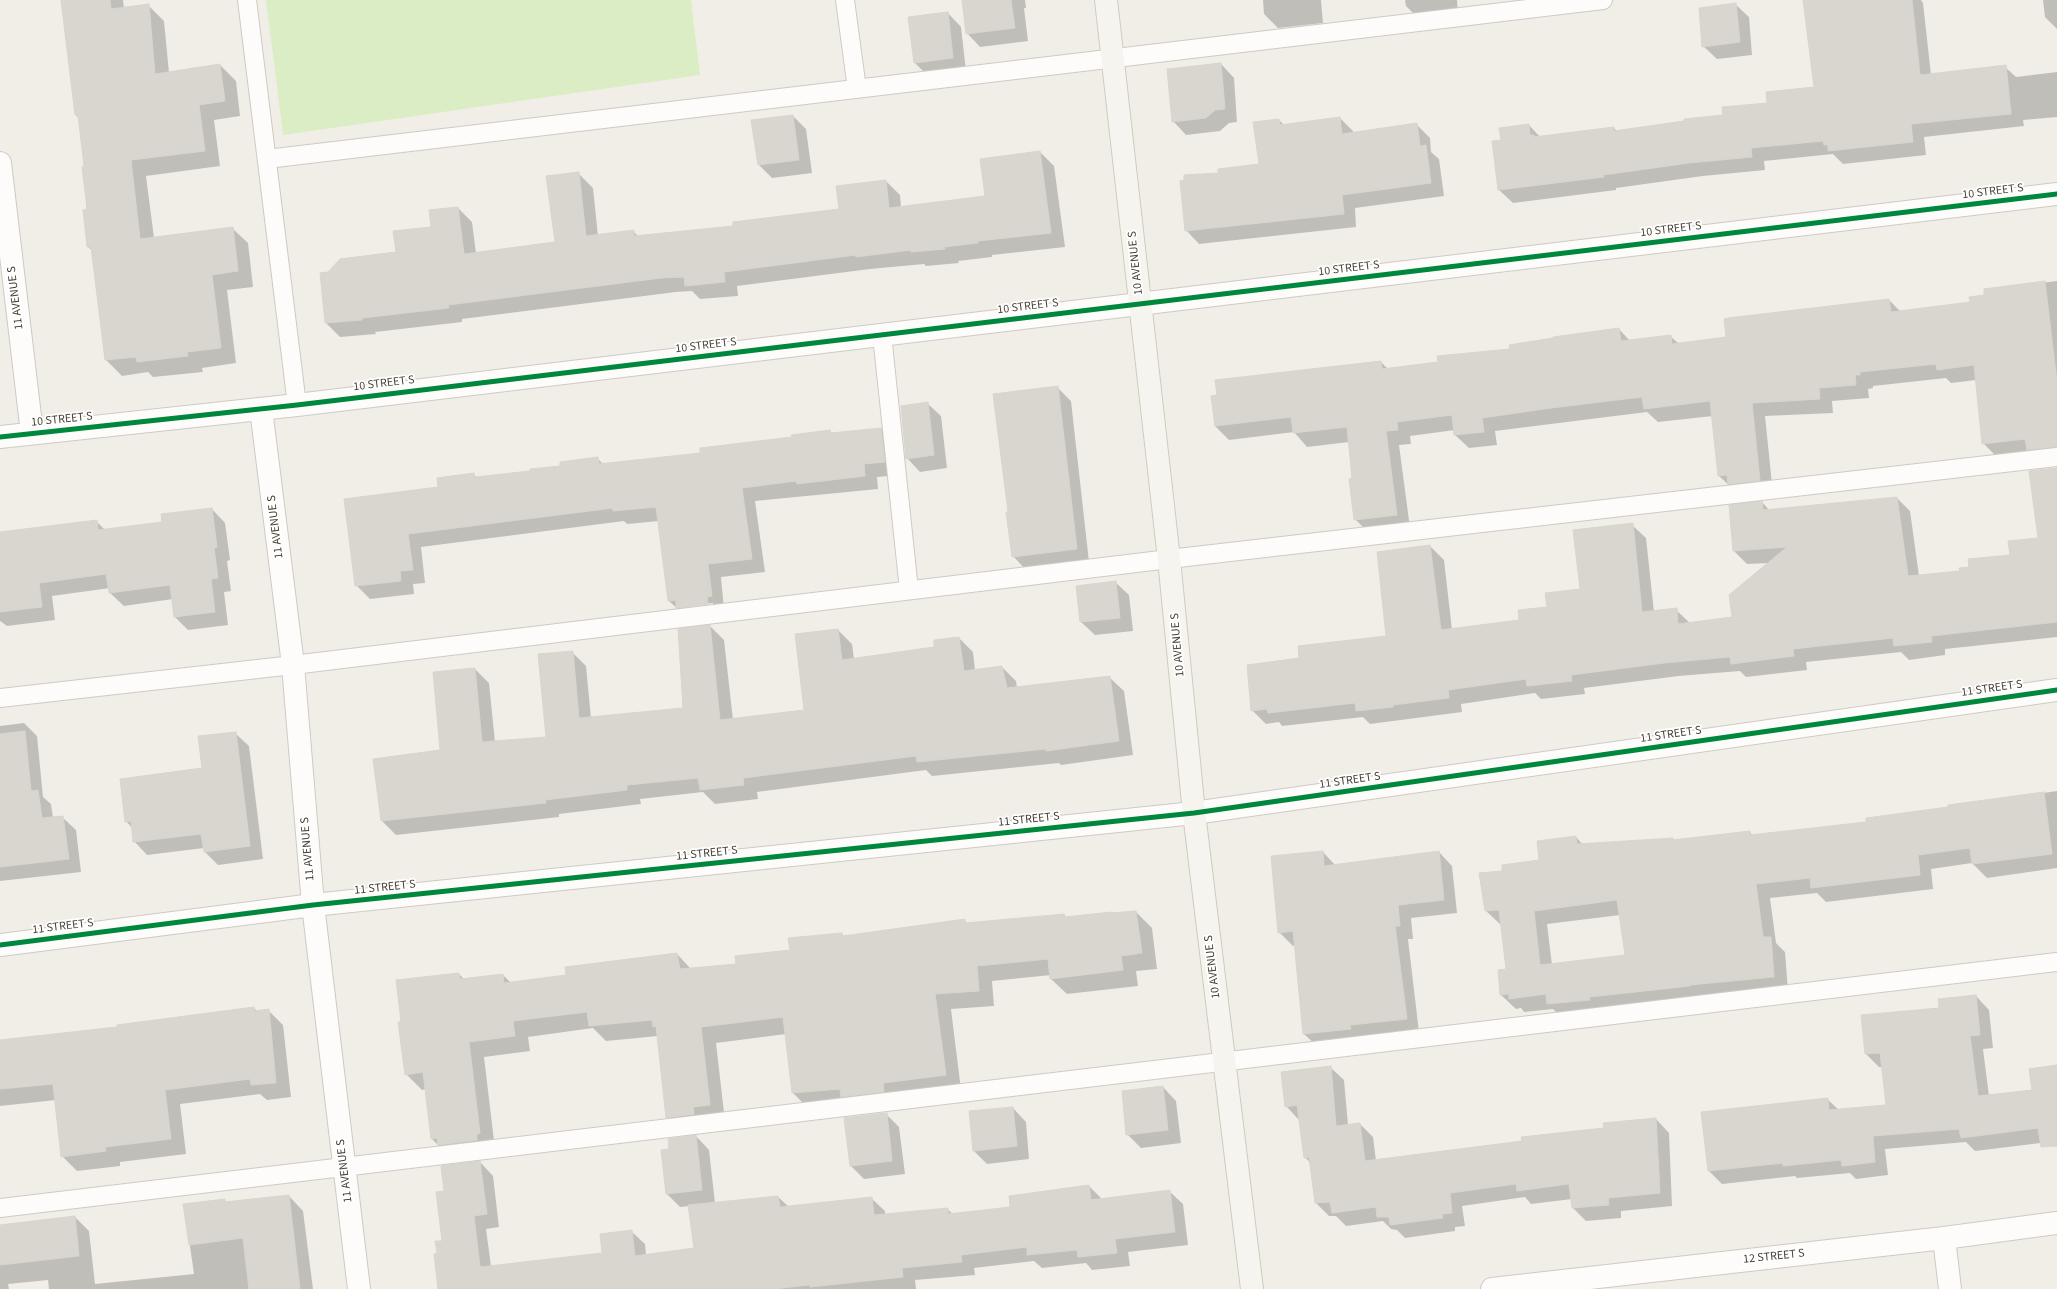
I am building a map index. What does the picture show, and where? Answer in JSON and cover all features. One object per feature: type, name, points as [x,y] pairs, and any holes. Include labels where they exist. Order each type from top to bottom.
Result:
[{"type":"street","name":"10 AVENUE S","points":[[1106,0],[1169,559],[1194,813],[1252,1289]]},
{"type":"street","name":"11 AVENUE S","points":[[0,163],[32,433]]},
{"type":"street","name":"10 STREET S","points":[[0,437],[297,405],[2057,194]]},
{"type":"street","name":"11 AVENUE S","points":[[261,409],[293,666],[313,905],[359,1289]]},
{"type":"street","name":"11 STREET S","points":[[0,945],[313,905],[1194,813],[2057,690]]},
{"type":"street","name":"12 STREET S","points":[[1492,1289],[1944,1238],[2057,1223]]},
{"type":"street","points":[[1944,1238],[1950,1289]]},
{"type":"lane","points":[[247,0],[297,405]]},
{"type":"lane","points":[[845,0],[857,89]]},
{"type":"lane","points":[[267,159],[1604,0]]},
{"type":"lane","points":[[882,335],[909,590]]},
{"type":"lane","points":[[0,698],[293,666],[1169,559],[2057,457]]},
{"type":"lane","points":[[0,1208],[1224,1063],[2057,962]]},
{"type":"green space","points":[[266,0],[691,0],[700,75],[283,135]]},
{"type":"building","points":[[61,0],[110,0],[111,9],[149,4],[155,74],[220,64],[225,101],[199,105],[205,151],[131,160],[140,239],[233,227],[238,271],[212,275],[221,348],[187,352],[188,356],[137,362],[136,357],[105,360],[91,247],[87,247],[83,210],[87,209],[82,167],[84,166],[78,115],[75,115]]},
{"type":"building","points":[[962,0],[1011,0],[1015,28],[966,34]]},
{"type":"building","points":[[1803,0],[1912,0],[1920,75],[2006,65],[2011,114],[1911,124],[1913,142],[1828,151],[1828,145],[1824,145],[1823,141],[1751,148],[1752,157],[1689,163],[1603,175],[1604,177],[1498,190],[1492,141],[1501,140],[1499,128],[1529,124],[1530,135],[1534,135],[1534,137],[1614,127],[1614,131],[1684,121],[1684,119],[1723,115],[1722,107],[1767,103],[1766,92],[1814,87]]},
{"type":"building","points":[[1736,3],[1740,42],[1702,47],[1699,8]]},
{"type":"building","points":[[948,12],[953,58],[914,63],[908,17]]},
{"type":"building","points":[[1221,63],[1225,109],[1215,110],[1206,118],[1172,122],[1167,69]]},
{"type":"building","points":[[793,115],[799,160],[758,165],[751,120]]},
{"type":"building","points":[[1340,117],[1342,134],[1417,123],[1420,146],[1426,145],[1431,183],[1342,195],[1344,214],[1185,231],[1180,181],[1184,180],[1184,175],[1218,173],[1218,169],[1259,164],[1253,122],[1279,119],[1280,125]]},
{"type":"building","points":[[1040,151],[1051,233],[978,241],[978,243],[944,247],[945,249],[911,252],[911,250],[856,257],[856,255],[724,272],[725,282],[685,286],[684,277],[661,278],[448,305],[449,308],[362,318],[362,320],[325,323],[320,273],[328,272],[340,259],[396,252],[393,231],[431,227],[429,210],[458,207],[464,254],[555,242],[546,176],[579,172],[586,236],[634,230],[634,236],[733,226],[733,222],[839,209],[836,186],[886,180],[889,208],[985,196],[980,159]]},
{"type":"building","points":[[2045,281],[2057,382],[2057,447],[2027,450],[2025,439],[1982,444],[1974,365],[1937,370],[1936,364],[1860,372],[1860,375],[1855,375],[1856,385],[1819,388],[1820,399],[1752,403],[1760,481],[1728,484],[1727,475],[1718,476],[1710,401],[1644,409],[1642,397],[1551,408],[1482,418],[1484,432],[1454,435],[1452,415],[1397,422],[1398,430],[1386,431],[1397,515],[1354,520],[1349,479],[1352,478],[1347,427],[1293,433],[1291,417],[1215,426],[1211,396],[1217,395],[1215,380],[1381,361],[1382,369],[1438,362],[1437,356],[1510,349],[1509,345],[1619,328],[1621,341],[1671,335],[1672,344],[1726,337],[1724,319],[1728,318],[1889,299],[1891,312],[1970,302],[1969,297],[1984,295],[1984,289]]},
{"type":"building","points":[[1058,386],[1077,549],[1012,557],[1006,512],[1008,512],[993,394]]},
{"type":"building","points":[[928,402],[934,455],[906,459],[901,406]]},
{"type":"building","points":[[881,428],[885,462],[864,464],[865,476],[797,484],[796,481],[742,488],[752,559],[708,564],[712,596],[707,597],[708,604],[676,608],[676,600],[668,601],[656,507],[613,511],[613,508],[408,534],[413,570],[400,571],[401,581],[355,586],[344,499],[438,487],[437,478],[474,473],[475,477],[530,471],[530,469],[560,466],[560,462],[598,457],[599,464],[700,453],[700,448],[792,437],[791,435],[830,430],[831,433]]},
{"type":"building","points":[[2057,468],[2057,622],[1931,636],[1932,642],[1894,646],[1893,638],[1793,649],[1794,656],[1731,664],[1730,657],[1664,663],[1571,675],[1572,681],[1527,686],[1526,679],[1448,690],[1449,698],[1393,705],[1393,707],[1356,711],[1355,703],[1268,713],[1267,709],[1251,711],[1247,665],[1299,658],[1298,646],[1386,636],[1377,552],[1430,545],[1441,630],[1519,620],[1518,610],[1547,607],[1545,593],[1580,589],[1573,530],[1633,523],[1642,612],[1677,608],[1678,624],[1732,617],[1729,595],[1787,547],[1733,551],[1729,505],[1762,501],[1763,510],[1897,497],[1908,576],[1960,571],[1959,568],[1969,567],[1968,559],[2010,555],[2008,541],[2038,538],[2029,471]]},
{"type":"building","points":[[212,508],[217,547],[214,548],[218,578],[211,579],[215,612],[174,617],[170,585],[109,593],[106,574],[39,583],[42,607],[0,612],[0,532],[97,520],[98,530],[162,522],[161,514]]},
{"type":"building","points":[[1116,581],[1120,618],[1080,622],[1076,586]]},
{"type":"building","points":[[710,625],[720,720],[804,710],[795,634],[838,629],[842,660],[934,647],[934,640],[959,637],[964,671],[1002,666],[1007,688],[1110,676],[1119,741],[1046,751],[1046,749],[917,762],[916,756],[743,778],[744,785],[700,790],[698,778],[627,785],[627,790],[545,800],[546,803],[381,821],[373,759],[440,750],[433,672],[475,668],[482,742],[546,737],[538,654],[573,651],[579,718],[683,708],[678,629]]},
{"type":"building","points":[[25,731],[31,791],[38,790],[42,818],[63,816],[69,859],[0,867],[0,734]]},
{"type":"building","points":[[236,732],[250,846],[204,852],[201,834],[133,842],[131,821],[125,822],[120,779],[202,768],[198,736]]},
{"type":"building","points":[[2044,792],[2052,854],[1972,864],[1970,848],[1918,855],[1920,875],[1811,888],[1810,878],[1756,884],[1763,937],[1771,937],[1774,977],[1589,997],[1590,1000],[1547,1004],[1546,994],[1509,999],[1509,994],[1500,995],[1498,970],[1506,969],[1499,910],[1485,911],[1479,873],[1502,871],[1502,865],[1539,860],[1537,841],[1576,836],[1577,844],[1673,838],[1673,840],[1750,831],[1750,835],[1866,822],[1866,818],[1948,807],[1948,805]],"holes":[[[1617,900],[1625,955],[1540,965],[1534,911]]]},
{"type":"building","points":[[1323,851],[1324,866],[1439,851],[1444,900],[1398,905],[1400,926],[1395,926],[1407,1019],[1350,1025],[1351,1029],[1303,1034],[1293,931],[1278,933],[1271,856]]},
{"type":"building","points":[[1136,911],[1142,953],[1121,956],[1123,970],[1050,979],[1048,959],[977,966],[979,991],[935,994],[946,1075],[883,1083],[884,1092],[841,1097],[840,1089],[792,1093],[783,1017],[701,1027],[710,1105],[693,1107],[694,1114],[666,1118],[656,1026],[653,1027],[652,1020],[589,1026],[587,1012],[513,1021],[515,1036],[469,1042],[480,1133],[477,1134],[477,1140],[438,1145],[437,1138],[431,1139],[423,1072],[405,1075],[398,1022],[401,1022],[396,980],[459,973],[460,979],[503,974],[504,983],[566,975],[565,967],[677,953],[680,969],[736,964],[735,956],[790,950],[788,938],[842,933],[843,936],[965,919],[965,923],[1064,914],[1065,917]]},
{"type":"building","points":[[1976,995],[1980,1035],[1970,1036],[1978,1096],[2032,1090],[2029,1069],[2057,1065],[2057,1146],[2041,1147],[2038,1128],[1961,1138],[1959,1129],[1873,1136],[1875,1162],[1842,1166],[1841,1160],[1783,1166],[1783,1163],[1708,1171],[1701,1112],[1828,1098],[1829,1110],[1886,1105],[1880,1053],[1865,1054],[1861,1015],[1939,1008],[1938,999]]},
{"type":"building","points":[[254,1007],[255,1011],[269,1009],[276,1083],[251,1085],[250,1079],[165,1090],[171,1139],[105,1147],[106,1151],[61,1157],[53,1084],[0,1089],[0,1040],[117,1027],[117,1025]]},
{"type":"building","points":[[1331,1066],[1336,1126],[1360,1123],[1365,1161],[1522,1141],[1521,1137],[1604,1128],[1603,1123],[1656,1118],[1660,1193],[1608,1198],[1609,1205],[1572,1208],[1569,1184],[1517,1191],[1516,1184],[1450,1193],[1452,1213],[1442,1214],[1443,1218],[1390,1225],[1389,1217],[1377,1217],[1376,1207],[1332,1213],[1330,1202],[1315,1203],[1309,1157],[1304,1158],[1297,1105],[1285,1107],[1281,1072]]},
{"type":"building","points":[[1163,1086],[1168,1130],[1126,1135],[1122,1091]]},
{"type":"building","points":[[1013,1107],[1017,1146],[973,1151],[969,1111]]},
{"type":"building","points":[[887,1113],[892,1161],[850,1166],[844,1118]]},
{"type":"building","points":[[696,1135],[702,1190],[666,1194],[661,1150],[669,1149],[668,1139]]},
{"type":"building","points":[[480,1161],[487,1214],[474,1216],[480,1267],[602,1253],[600,1234],[632,1230],[635,1256],[694,1248],[688,1205],[778,1196],[780,1207],[872,1197],[874,1215],[948,1208],[948,1214],[1010,1207],[1009,1196],[1089,1185],[1091,1200],[1170,1190],[1175,1232],[1115,1239],[1117,1253],[1078,1257],[1077,1250],[1027,1255],[1027,1247],[961,1255],[962,1262],[902,1268],[903,1277],[810,1287],[810,1285],[773,1289],[438,1289],[434,1254],[437,1253],[435,1241],[442,1241],[436,1192],[444,1191],[441,1166]]},
{"type":"building","points":[[289,1195],[300,1289],[249,1289],[243,1238],[189,1245],[183,1204],[225,1199],[225,1202]]},
{"type":"building","points":[[75,1216],[79,1256],[0,1265],[0,1225]]},
{"type":"cycle path","points":[[0,437],[297,405],[2057,194]]},
{"type":"cycle path","points":[[0,945],[313,905],[1194,813],[2057,690]]}]
